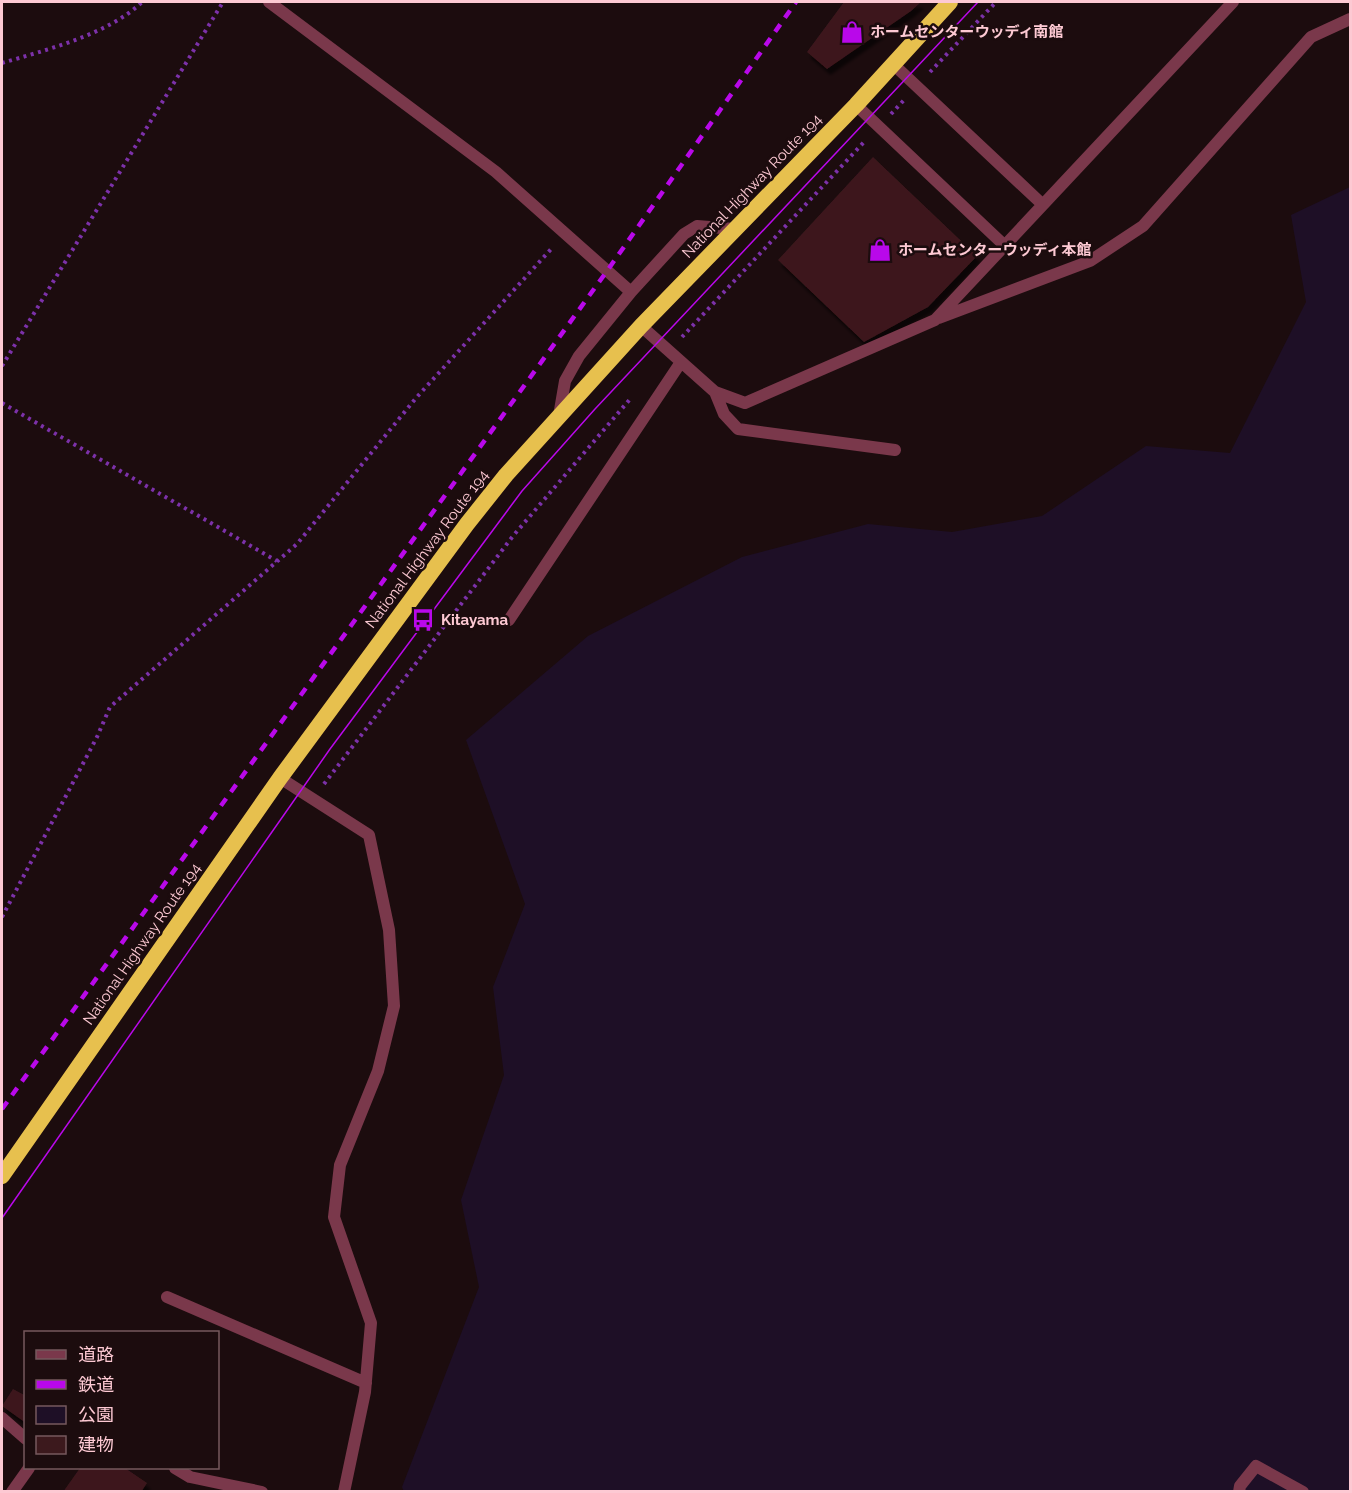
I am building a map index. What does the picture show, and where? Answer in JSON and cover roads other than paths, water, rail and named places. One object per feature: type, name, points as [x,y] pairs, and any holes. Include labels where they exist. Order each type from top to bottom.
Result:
[{"type":"highway","name":"National Highway Route 194","points":[[2,1176],[280,778],[467,524],[559,416],[641,326],[855,105],[950,2]]},
{"type":"street","points":[[269,2],[496,172],[631,292]]},
{"type":"street","points":[[934,320],[1233,2]]},
{"type":"street","points":[[641,326],[715,392],[745,403],[934,320],[1090,261],[1143,226],[1311,37],[1350,19]]},
{"type":"street","points":[[893,64],[1042,204]]},
{"type":"street","points":[[855,105],[1004,245]]},
{"type":"street","points":[[559,416],[565,381],[579,356],[631,292],[684,234],[697,226],[735,229]]},
{"type":"street","points":[[508,620],[681,362]]},
{"type":"street","points":[[715,392],[724,414],[738,429],[896,450]]},
{"type":"street","points":[[280,778],[369,835],[389,930],[394,1006],[378,1071],[340,1165],[334,1216],[371,1323],[366,1383],[344,1491]]},
{"type":"street","points":[[168,1297],[366,1383]]},
{"type":"street","points":[[2,1418],[24,1437]]},
{"type":"street","points":[[1239,1491],[1240,1486],[1256,1466],[1304,1491]]},
{"type":"street","points":[[12,1491],[28,1469]]},
{"type":"street","points":[[178,1469],[190,1477],[262,1491]]},
{"type":"tram line","points":[[2,1218],[330,749],[522,491],[595,409],[978,2]]},
{"type":"railway","points":[[2,1109],[607,271],[796,2]]},
{"type":"place","name":"ホームセンターウッディ南館","points":[[852,32]]},
{"type":"place","name":"ホームセンターウッディ本館","points":[[880,250]]},
{"type":"place","name":"Kitayama","points":[[423,620]]}]
